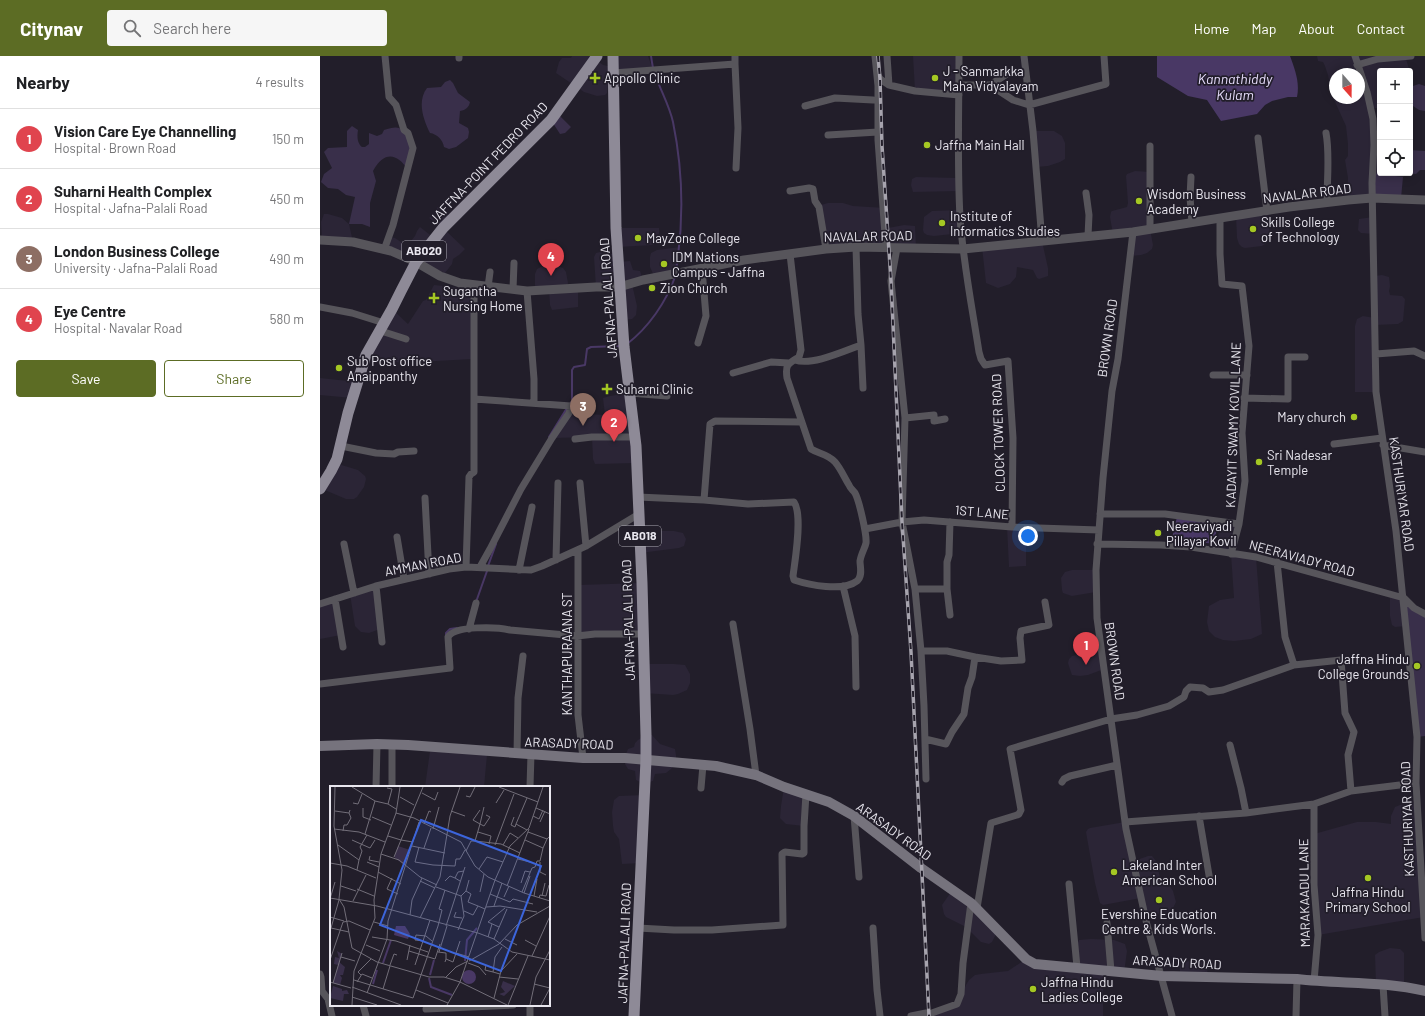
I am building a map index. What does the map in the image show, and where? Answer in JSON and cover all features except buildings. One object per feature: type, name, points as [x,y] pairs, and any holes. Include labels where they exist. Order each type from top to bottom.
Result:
[{"type":"main road","name":"JAFFNA-POINT PEDRO ROAD","points":[[320,488],[335,463],[341,446],[348,412],[366,355],[416,262],[443,228],[551,120],[597,56]]},
{"type":"main road","name":"JAFNA-PALALI ROAD","points":[[613,56],[615,192],[619,287],[624,346],[635,436],[639,514],[646,760],[634,1016]]},
{"type":"main road","name":"ARASADY ROAD","points":[[320,746],[392,744],[583,758],[625,758],[728,768],[756,775],[829,802],[854,816],[921,868],[974,906],[1026,959],[1035,964],[1162,976],[1297,979],[1383,984],[1409,987],[1425,991]]},
{"type":"street","points":[[384,250],[393,226],[413,148],[408,133],[404,130],[396,105],[389,97],[385,56]]},
{"type":"street","points":[[874,56],[878,86],[878,132],[886,248]]},
{"type":"street","points":[[887,56],[889,85]]},
{"type":"street","name":"CLOCK TOWER ROAD","points":[[959,56],[959,178],[960,218],[963,249],[981,359],[985,365],[1008,361],[1013,438],[1012,527]]},
{"type":"street","points":[[1024,56],[1033,131],[1042,241]]},
{"type":"street","points":[[990,85],[1013,100],[1029,105],[1106,84],[1104,56]]},
{"type":"street","name":"KASTHURIYAR ROAD","points":[[1355,56],[1367,92],[1372,114],[1374,146],[1372,198],[1376,392],[1404,598],[1417,737],[1416,783],[1421,810],[1425,938]]},
{"type":"street","points":[[1357,65],[1378,59],[1411,56]]},
{"type":"street","points":[[613,73],[735,60],[738,128],[736,168]]},
{"type":"street","points":[[876,72],[880,79],[889,85],[915,91],[959,95]]},
{"type":"street","points":[[959,85],[990,85],[1010,72],[1025,73]]},
{"type":"street","points":[[805,106],[835,98],[873,100]]},
{"type":"street","points":[[828,135],[878,132]]},
{"type":"street","points":[[1326,133],[1328,146],[1327,202]]},
{"type":"street","points":[[1258,138],[1267,211]]},
{"type":"street","points":[[1150,146],[1150,229]]},
{"type":"street","points":[[1191,177],[1190,197],[1192,223]]},
{"type":"street","points":[[790,191],[809,188],[813,190],[815,201],[819,207],[826,249]]},
{"type":"street","points":[[1086,193],[1089,215],[1088,236]]},
{"type":"street","name":"NAVALAR ROAD","points":[[320,240],[354,242],[391,251],[416,262],[440,276],[460,283],[527,291],[596,286],[619,287],[643,280],[744,260],[826,249],[856,247],[963,249],[1133,232],[1192,223],[1220,222],[1267,211],[1327,202],[1372,198],[1425,200]]},
{"type":"street","name":"KADAYIT SWAMY KOVIL LANE","points":[[1220,222],[1222,284],[1242,286],[1249,346],[1242,433],[1245,481],[1240,524],[1231,554]]},
{"type":"street","name":"BROWN ROAD","points":[[1133,232],[1103,470],[1097,544],[1097,618],[1125,822],[1147,925],[1172,1016]]},
{"type":"street","points":[[856,247],[858,314],[863,388]]},
{"type":"street","points":[[897,248],[891,281],[905,418],[902,522],[915,589],[921,651],[926,779]]},
{"type":"street","points":[[638,497],[748,504],[794,502],[797,507],[798,527],[794,580],[805,584],[843,586],[856,581],[860,577],[862,552],[866,543],[865,529],[855,493],[834,461],[826,455],[811,449],[801,422],[786,370],[792,362],[799,357],[801,350],[790,254]]},
{"type":"street","points":[[513,289],[514,263]]},
{"type":"street","points":[[698,343],[706,316],[702,269]]},
{"type":"street","points":[[488,287],[490,272]]},
{"type":"street","points":[[466,567],[469,478],[474,472],[474,285]]},
{"type":"street","points":[[527,291],[534,379],[534,403]]},
{"type":"street","points":[[320,307],[352,313],[406,339]]},
{"type":"street","points":[[733,373],[771,362],[807,361],[861,345]]},
{"type":"street","points":[[1376,354],[1414,351],[1425,356]]},
{"type":"street","points":[[1244,398],[1288,399],[1288,357],[1305,357]]},
{"type":"street","points":[[1213,375],[1247,375]]},
{"type":"street","points":[[630,393],[667,396]]},
{"type":"street","points":[[474,399],[571,406],[569,413],[521,489],[480,567]]},
{"type":"street","points":[[905,418],[934,415],[934,421],[945,419]]},
{"type":"street","points":[[704,500],[710,424],[712,422],[801,422]]},
{"type":"street","points":[[575,439],[635,436]]},
{"type":"street","points":[[1334,444],[1383,441],[1425,452]]},
{"type":"street","points":[[341,446],[376,454],[394,454],[398,452],[414,451]]},
{"type":"street","points":[[556,560],[558,483]]},
{"type":"street","points":[[580,483],[586,546]]},
{"type":"street","points":[[425,498],[429,574]]},
{"type":"street","points":[[519,570],[532,507]]},
{"type":"street","name":"AMMAN ROAD","points":[[320,604],[376,586],[466,567],[531,570],[586,546],[639,514]]},
{"type":"street","points":[[1100,514],[1165,514],[1240,524]]},
{"type":"street","name":"1ST LANE","points":[[865,529],[902,522],[924,520],[1012,527],[1099,530]]},
{"type":"street","points":[[950,522],[949,555],[947,562],[947,589],[950,614]]},
{"type":"street","points":[[397,537],[404,580]]},
{"type":"street","points":[[344,544],[354,593]]},
{"type":"street","name":"NEERAVIADY ROAD","points":[[1097,544],[1168,545],[1256,557],[1404,598]]},
{"type":"street","name":"KANTHAPURAANA ST","points":[[578,550],[578,715],[583,758]]},
{"type":"street","points":[[1278,562],[1285,637],[1294,665]]},
{"type":"street","points":[[376,586],[382,642]]},
{"type":"street","points":[[843,586],[855,636],[856,687]]},
{"type":"street","points":[[915,589],[947,589]]},
{"type":"street","points":[[1404,598],[1414,608],[1425,614]]},
{"type":"street","points":[[335,599],[343,647]]},
{"type":"street","points":[[921,651],[947,651],[1001,661],[1022,660],[1020,638],[1021,631],[1049,626],[1045,602]]},
{"type":"street","points":[[469,629],[476,603]]},
{"type":"street","points":[[733,624],[756,775]]},
{"type":"street","points":[[320,684],[450,668],[448,637],[450,634],[469,629],[501,628],[577,636],[595,634],[643,634]]},
{"type":"street","points":[[517,754],[518,698],[523,656]]},
{"type":"street","points":[[925,739],[946,744],[964,714],[975,657]]},
{"type":"street","points":[[911,1016],[926,1015],[958,1004],[961,994],[962,963],[991,823],[1017,815],[1021,810],[1010,749],[1111,719],[1169,706],[1184,697],[1186,691],[1190,688],[1203,688],[1209,692],[1223,690],[1294,665],[1342,660],[1345,713],[1354,732],[1348,755],[1351,791]]},
{"type":"street","points":[[376,786],[377,744]]},
{"type":"street","points":[[392,744],[392,786]]},
{"type":"street","points":[[1230,745],[1246,813]]},
{"type":"street","points":[[530,786],[531,754]]},
{"type":"street","points":[[701,788],[703,765]]},
{"type":"street","points":[[1062,782],[1070,776],[1117,765]]},
{"type":"street","points":[[1125,822],[1246,813],[1314,804],[1351,791],[1416,783]]},
{"type":"street","points":[[638,928],[712,930],[784,925],[782,854],[785,852],[804,853],[806,794]]},
{"type":"street","name":"MARAKAADU LANE","points":[[1314,804],[1314,885],[1318,935],[1314,981]]},
{"type":"street","points":[[854,816],[859,877]]},
{"type":"street","points":[[1199,816],[1210,881]]},
{"type":"street","points":[[1069,884],[1077,967]]},
{"type":"street","points":[[1107,923],[1111,971]]},
{"type":"street","points":[[873,928],[880,1016]]},
{"type":"street","points":[[320,974],[322,991],[328,999],[332,1016]]},
{"type":"street","points":[[1296,1016],[1297,979]]},
{"type":"street","points":[[1383,984],[1385,1016]]},
{"type":"street","points":[[363,1006],[366,1016]]},
{"type":"street","points":[[426,1009],[491,1006]]},
{"type":"shaded area","points":[[572,56],[597,56],[595,59],[603,65],[613,67],[613,56],[648,56],[653,70],[613,73],[608,83],[607,93],[605,95],[597,96],[584,92],[556,73],[559,62],[562,58],[571,58]]},
{"type":"shaded area","name":"J - Sanmarkka Maha Vidyalayam","points":[[913,56],[957,56],[957,91],[941,94],[915,91]]},
{"type":"shaded area","points":[[1317,56],[1377,56],[1406,59],[1409,68],[1377,68],[1377,108],[1372,108],[1374,145],[1377,146],[1377,174],[1373,173],[1372,198],[1348,200],[1348,178],[1345,160],[1348,156],[1346,126],[1336,104],[1365,104],[1365,68],[1329,68],[1329,81],[1323,62],[1318,61]]},
{"type":"shaded area","points":[[450,80],[458,93],[470,102],[467,108],[460,111],[459,123],[468,128],[468,138],[456,147],[449,149],[444,147],[441,140],[437,136],[430,133],[423,116],[422,99],[427,88],[441,87],[445,82]]},
{"type":"shaded area","points":[[1419,84],[1425,86],[1425,111],[1419,110],[1413,106],[1413,86]]},
{"type":"shaded area","points":[[557,113],[571,127],[565,133],[560,134],[551,120]]},
{"type":"shaded area","points":[[352,126],[358,130],[359,144],[362,147],[369,144],[369,133],[377,136],[382,134],[384,130],[396,127],[405,131],[411,138],[408,170],[399,160],[386,157],[373,171],[376,181],[370,203],[370,227],[362,224],[349,224],[355,197],[346,195],[338,189],[328,188],[321,182],[324,174],[332,168],[324,152],[328,148],[347,147],[347,131]]},
{"type":"shaded area","points":[[1033,131],[1054,131],[1062,136],[1065,143],[1065,159],[1048,166],[1036,167]]},
{"type":"shaded area","points":[[1413,150],[1425,151],[1425,170],[1420,170],[1416,174],[1413,174]]},
{"type":"shaded area","name":"Wisdom Business Academy","points":[[1135,171],[1150,172],[1150,229],[1153,245],[1152,249],[1147,253],[1130,256],[1133,232],[1113,234],[1110,217],[1112,211],[1127,207],[1126,176],[1127,174]]},
{"type":"shaded area","points":[[1373,173],[1377,174],[1377,176],[1403,177],[1401,198],[1372,198]]},
{"type":"shaded area","points":[[916,177],[959,178],[960,191],[913,192],[911,185],[912,179]]},
{"type":"shaded area","points":[[828,203],[843,203],[853,206],[886,208],[888,228],[904,225],[915,226],[916,248],[826,249],[821,205]]},
{"type":"shaded area","points":[[438,206],[452,218],[443,228],[429,218],[435,213]]},
{"type":"shaded area","name":"Institute of Informatics Studies","points":[[960,210],[962,233],[934,236],[924,233],[924,217],[932,211]]},
{"type":"shaded area","name":"Skills College of Technology","points":[[1267,211],[1270,234],[1268,242],[1262,246],[1242,247],[1237,238],[1236,216]]},
{"type":"shaded area","points":[[324,214],[342,218],[349,224],[353,242],[322,240],[321,222]]},
{"type":"shaded area","points":[[1373,217],[1374,234],[1361,233],[1358,230],[1359,219]]},
{"type":"shaded area","points":[[420,227],[434,238],[443,228],[465,249],[453,259],[452,264],[445,273],[384,250],[390,237],[395,238],[407,246]]},
{"type":"shaded area","name":"MayZone College","points":[[616,228],[659,228],[659,236],[656,243],[653,245],[618,247]]},
{"type":"shaded area","points":[[1042,241],[1048,268],[1048,276],[1039,279],[1033,270],[1017,267],[1016,277],[1010,284],[998,288],[986,283],[982,247]]},
{"type":"shaded area","name":"IDM Nations Campus - Jaffna","points":[[680,247],[676,274],[655,278],[650,267],[651,253],[657,250]]},
{"type":"shaded area","points":[[600,252],[618,255],[618,262],[630,261],[633,270],[640,271],[643,280],[632,284],[637,306],[636,315],[632,319],[623,320],[619,287],[596,287],[594,257],[596,253]]},
{"type":"shaded area","points":[[550,265],[563,268],[566,272],[568,283],[567,288],[578,287],[578,307],[552,310],[550,305],[549,289],[535,290],[535,274],[537,269]]},
{"type":"shaded area","points":[[1382,275],[1389,277],[1390,295],[1402,296],[1405,299],[1403,321],[1398,324],[1375,325],[1376,392],[1355,392],[1355,326],[1357,319],[1363,316],[1375,318],[1375,276]]},
{"type":"shaded area","points":[[434,285],[471,289],[472,359],[401,363],[366,355],[392,309],[408,324],[423,301],[426,300]]},
{"type":"shaded area","points":[[320,378],[357,382],[352,398],[320,395]]},
{"type":"shaded area","points":[[630,393],[637,463],[595,464],[593,459],[592,437],[552,438],[569,413],[605,415],[603,398]]},
{"type":"shaded area","points":[[335,463],[358,470],[365,476],[366,479],[364,487],[354,499],[346,499],[320,488]]},
{"type":"shaded area","points":[[1221,522],[1239,524],[1231,553],[1256,557],[1262,634],[1251,639],[1234,641],[1223,640],[1215,637],[1209,631],[1207,622],[1209,606],[1220,600],[1234,598],[1231,554],[1215,550]]},
{"type":"shaded area","points":[[1007,527],[1026,528],[1026,566],[1009,567]]},
{"type":"shaded area","points":[[639,531],[674,531],[683,533],[686,539],[684,546],[679,548],[640,553]]},
{"type":"shaded area","points":[[1072,570],[1096,570],[1096,592],[1072,596],[1063,593],[1061,578],[1065,572]]},
{"type":"shaded area","points":[[642,583],[643,634],[577,636],[578,585]]},
{"type":"shaded area","points":[[376,586],[380,629],[369,633],[361,632],[355,626],[350,594]]},
{"type":"shaded area","points":[[1390,595],[1404,598],[1406,626],[1395,627],[1392,625],[1390,616]]},
{"type":"shaded area","name":"Jaffna Hindu College Grounds","points":[[1404,598],[1425,614],[1425,736],[1417,737]]},
{"type":"shaded area","points":[[335,599],[341,635],[320,639],[320,604]]},
{"type":"shaded area","points":[[1101,650],[1104,669],[1088,675],[1072,675],[1068,663],[1072,656]]},
{"type":"shaded area","points":[[644,664],[685,665],[690,674],[690,683],[687,690],[673,695],[644,693]]},
{"type":"shaded area","points":[[646,735],[652,735],[660,744],[675,749],[676,763],[666,773],[655,774],[653,781],[640,782],[636,780],[635,771],[628,769],[625,764],[626,754],[628,749],[634,747],[638,740]]},
{"type":"shaded area","points":[[430,751],[487,755],[484,786],[425,786]]},
{"type":"shaded area","points":[[784,787],[806,794],[804,826],[786,824],[780,818]]},
{"type":"shaded area","points":[[644,795],[641,863],[622,864],[619,839],[614,832],[613,826],[612,812],[614,800],[619,796]]},
{"type":"shaded area","name":"Jaffna Hindu Primary School","points":[[1417,803],[1424,917],[1318,935],[1314,834],[1357,822],[1391,824],[1391,816],[1395,807]]},
{"type":"shaded area","points":[[1125,822],[1134,861],[1152,856],[1156,861],[1161,881],[1167,882],[1173,891],[1176,902],[1169,912],[1145,916],[1141,898],[1103,905],[1100,903],[1086,832],[1090,828]]},
{"type":"shaded area","points":[[953,889],[998,930],[992,942],[989,944],[981,942],[966,927],[946,917],[942,905]]},
{"type":"shaded area","name":"Jaffna Hindu Ladies College","points":[[1079,940],[1114,940],[1125,944],[1127,951],[1124,973],[1103,971],[1103,1016],[929,1016],[957,1004],[969,980],[975,975],[1008,971],[1026,959],[1077,967],[1076,947]]},
{"type":"shaded area","points":[[1390,948],[1400,949],[1404,953],[1404,987],[1376,984],[1375,955]]},
{"type":"shaded area","points":[[1180,961],[1208,962],[1207,977],[1180,976]]},
{"type":"water","name":"Kannathiddy Kulam","points":[[1157,56],[1290,56],[1297,81],[1297,97],[1288,97],[1272,101],[1265,105],[1257,114],[1221,121],[1207,100],[1188,96],[1157,77]]},
{"type":"water","points":[[1177,517],[1218,523],[1214,544],[1172,538]]},
{"type":"waterway","points":[[651,56],[656,77],[667,102],[673,122],[679,159],[681,215],[679,252],[676,270]]},
{"type":"waterway","points":[[627,344],[643,330],[656,314],[667,296],[675,277]]},
{"type":"waterway","points":[[569,405],[572,401],[572,370],[574,367],[585,365],[587,349],[591,347],[620,346]]},
{"type":"waterway","points":[[549,437],[567,408]]},
{"type":"waterway","points":[[488,566],[496,544]]},
{"type":"waterway","points":[[476,602],[487,571]]},
{"type":"waterway","points":[[446,636],[446,633],[450,629],[457,628]]},
{"type":"railway","points":[[878,56],[891,281],[902,522],[911,652],[929,1016]]},
{"type":"place","name":"Appollo Clinic","points":[[595,78]]},
{"type":"place","name":"J - Sanmarkka Maha Vidyalayam","points":[[935,78]]},
{"type":"place","name":"Jaffna Main Hall","points":[[927,145]]},
{"type":"place","name":"Wisdom Business Academy","points":[[1139,201]]},
{"type":"place","name":"Institute of Informatics Studies","points":[[942,223]]},
{"type":"place","name":"Skills College of Technology","points":[[1253,229]]},
{"type":"place","name":"MayZone College","points":[[638,238]]},
{"type":"place","name":"IDM Nations Campus - Jaffna","points":[[664,264]]},
{"type":"place","name":"Eye Centre","points":[[551,276]]},
{"type":"place","name":"Zion Church","points":[[652,288]]},
{"type":"place","name":"Sugantha Nursing Home","points":[[434,298]]},
{"type":"place","name":"Sub Post office Anaippanthy","points":[[339,368]]},
{"type":"place","name":"Suharni Clinic","points":[[607,389]]},
{"type":"place","name":"Mary church","points":[[1354,417]]},
{"type":"place","name":"London Business College","points":[[583,426]]},
{"type":"place","name":"Suharni Health Complex","points":[[614,442]]},
{"type":"place","name":"Sri Nadesar Temple","points":[[1259,462]]},
{"type":"place","name":"Neeraviyadi Pillayar Kovil","points":[[1158,533]]},
{"type":"place","name":"Vision Care Eye Channelling","points":[[1086,665]]},
{"type":"place","name":"Jaffna Hindu College Grounds","points":[[1417,666]]},
{"type":"place","name":"Lakeland Inter American School","points":[[1114,872]]},
{"type":"place","name":"Jaffna Hindu Primary School","points":[[1368,878]]},
{"type":"place","name":"Evershine Education Centre & Kids Worls.","points":[[1159,900]]},
{"type":"place","name":"Jaffna Hindu Ladies College","points":[[1033,989]]}]
